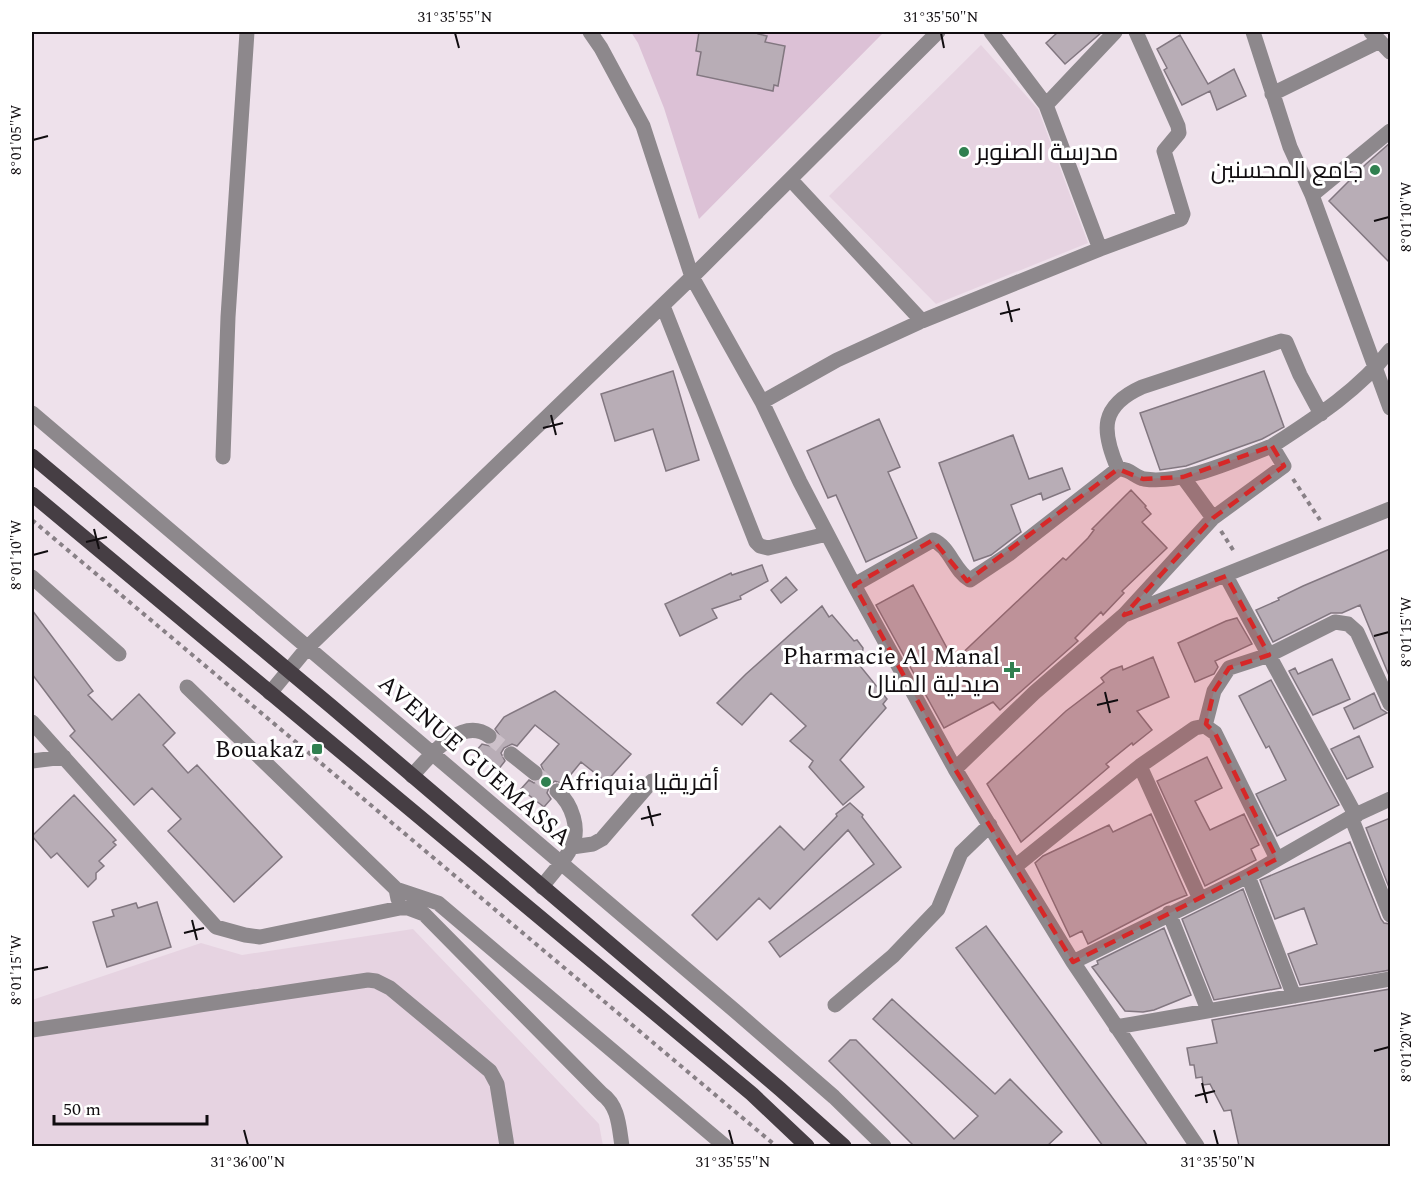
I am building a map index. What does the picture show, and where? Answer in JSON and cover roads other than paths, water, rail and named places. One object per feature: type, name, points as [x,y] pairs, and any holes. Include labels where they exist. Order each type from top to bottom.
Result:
[{"type":"main road","points":[[32,456],[771,1081],[844,1146]]},
{"type":"main road","points":[[32,494],[752,1094],[807,1146]]},
{"type":"street","points":[[223,457],[228,317],[247,32]]},
{"type":"street","points":[[590,32],[643,126],[692,277],[762,402],[854,585],[955,769],[1073,962],[1197,1146]]},
{"type":"street","points":[[270,693],[308,647],[663,306],[938,32]]},
{"type":"street","points":[[991,32],[1046,105],[1100,249]]},
{"type":"street","points":[[1046,105],[1115,32]]},
{"type":"street","points":[[762,402],[837,360],[922,321],[1100,249],[1178,221],[1183,217],[1164,151],[1179,133],[1178,126],[1136,32]]},
{"type":"street","points":[[1252,32],[1290,147],[1312,195],[1390,408]]},
{"type":"street","points":[[1272,94],[1381,42]]},
{"type":"street","points":[[1312,195],[1390,131]]},
{"type":"street","points":[[791,180],[922,321]]},
{"type":"street","points":[[663,306],[756,542],[768,548],[827,534]]},
{"type":"street","points":[[1118,469],[1110,451],[1107,423],[1110,412],[1128,394],[1142,387],[1276,342],[1286,342],[1300,375],[1321,414]]},
{"type":"street","points":[[854,585],[933,540],[940,543],[963,576],[970,580],[1010,554],[1118,469],[1125,469],[1143,479],[1183,477],[1272,446],[1321,414],[1375,369],[1390,350]]},
{"type":"street","name":"AVENUE GUEMASSA","points":[[32,413],[734,1010],[834,1097],[884,1146]]},
{"type":"street","points":[[955,769],[1018,708],[1124,615],[1213,518],[1284,466],[1272,446]]},
{"type":"street","points":[[1183,477],[1213,518]]},
{"type":"street","points":[[1124,615],[1390,509]]},
{"type":"street","points":[[1226,576],[1353,816],[1390,915]]},
{"type":"street","points":[[32,577],[119,654]]},
{"type":"street","points":[[1206,726],[1214,691],[1229,668],[1269,654],[1335,622],[1348,624],[1357,632],[1390,704]]},
{"type":"street","points":[[187,687],[396,889],[438,903],[725,1146]]},
{"type":"street","points":[[32,722],[216,927],[260,937],[400,908],[416,910],[431,919],[609,1099],[617,1116],[622,1146]]},
{"type":"street","points":[[1016,866],[1140,766],[1195,728],[1206,726],[1215,732],[1277,859]]},
{"type":"street","points":[[412,776],[444,741],[465,732],[477,730],[489,736]]},
{"type":"street","points":[[511,754],[535,773]]},
{"type":"street","points":[[32,761],[64,757]]},
{"type":"street","points":[[1140,766],[1200,899]]},
{"type":"street","points":[[572,848],[593,844],[602,839],[652,781]]},
{"type":"street","points":[[542,887],[572,848],[575,825],[572,813],[557,791]]},
{"type":"street","points":[[1073,962],[1248,876],[1353,816],[1390,799]]},
{"type":"street","points":[[835,1005],[893,956],[938,909],[961,853],[990,825]]},
{"type":"street","points":[[1248,876],[1294,996]]},
{"type":"street","points":[[396,889],[400,908]]},
{"type":"street","points":[[1169,914],[1208,1010]]},
{"type":"street","points":[[1116,1027],[1390,979]]},
{"type":"street","points":[[32,1030],[368,980],[376,981],[390,988],[490,1071],[497,1084],[507,1146]]},
{"type":"tunnel","points":[[489,736],[511,754]]},
{"type":"tunnel","points":[[535,773],[557,791]]},
{"type":"place","name":"مدرسة الصنوبر","points":[[964,152]]},
{"type":"place","name":"جامع المحسنين","points":[[1375,170]]},
{"type":"place","name":"Pharmacie Al Manal صيدلية المنال","points":[[1012,670]]},
{"type":"place","name":"Bouakaz","points":[[317,749]]},
{"type":"place","name":"Afriquia أفريقيا","points":[[546,782]]}]
